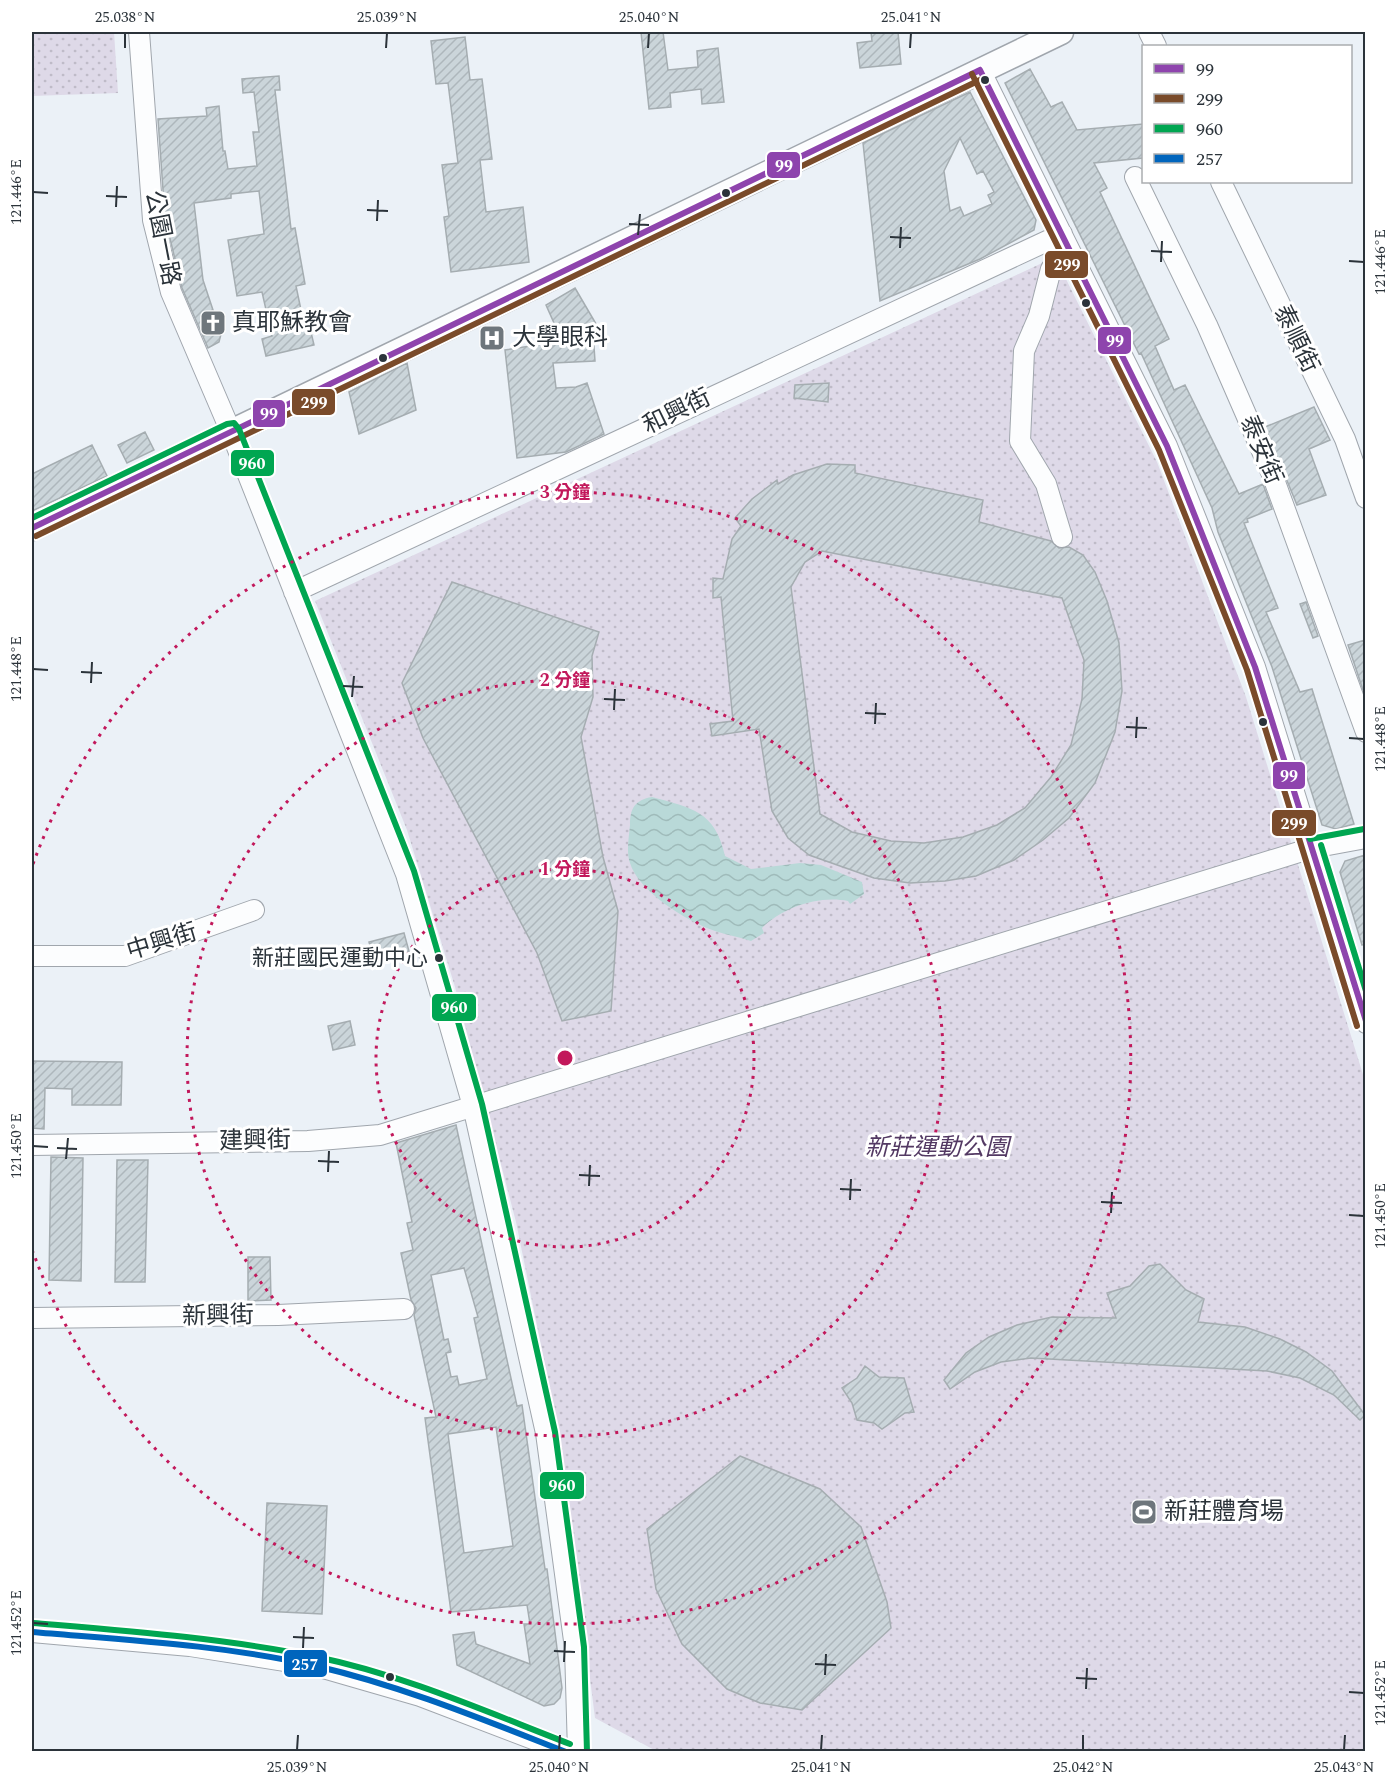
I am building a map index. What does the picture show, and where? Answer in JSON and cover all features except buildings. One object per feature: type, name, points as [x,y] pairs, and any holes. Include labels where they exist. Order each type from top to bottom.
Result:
[{"type":"main road","points":[[32,528],[1061,32]]},
{"type":"street","name":"公園一路","points":[[139,32],[153,220],[171,292],[231,432],[406,874],[473,1106],[546,1433],[575,1648],[578,1752]]},
{"type":"street","points":[[980,70],[1167,446],[1255,667],[1365,1023]]},
{"type":"street","name":"泰安街","points":[[1135,177],[1207,325],[1272,474],[1365,732]]},
{"type":"street","name":"泰順街","points":[[1221,183],[1345,439],[1365,498]]},
{"type":"street","name":"和興街","points":[[294,592],[1062,234]]},
{"type":"street","points":[[1051,269],[1039,316],[1024,351],[1020,441],[1046,484],[1062,537]]},
{"type":"street","name":"建興街","points":[[32,1145],[308,1141],[380,1135],[1312,848],[1365,838]]},
{"type":"street","name":"中興街","points":[[32,956],[125,956],[254,910]]},
{"type":"street","name":"新興街","points":[[32,1318],[278,1315],[404,1310]]},
{"type":"street","points":[[32,1632],[190,1646],[316,1666],[429,1699],[567,1752]]},
{"type":"green space","points":[[32,32],[114,32],[118,93],[32,96]]},
{"type":"green space","name":"新莊運動公園","points":[[1055,257],[1157,462],[1246,697],[1365,1081],[1365,1751],[658,1752],[595,1718],[559,1434],[516,1222],[455,987],[407,830],[315,601]]},
{"type":"water","points":[[652,797],[700,814],[715,829],[725,856],[751,869],[800,863],[821,865],[862,882],[864,894],[850,904],[848,901],[825,900],[802,904],[780,914],[762,928],[764,933],[751,941],[704,927],[678,913],[653,894],[635,874],[630,863],[628,844],[632,809],[641,800]]},
{"type":"transit line","name":"99","points":[[980,70],[1167,446],[1255,667],[1366,1021]]},
{"type":"transit line","name":"99","points":[[32,528],[980,70]]},
{"type":"transit line","name":"299","points":[[972,74],[1159,450],[1247,670],[1357,1026]]},
{"type":"transit line","name":"299","points":[[36,536],[984,78]]},
{"type":"transit line","name":"960","points":[[32,518],[227,424],[234,423],[239,429],[414,871],[482,1104],[555,1432],[584,1647],[587,1752]]},
{"type":"transit line","name":"960","points":[[1310,839],[1364,829]]},
{"type":"transit line","name":"960","points":[[1321,845],[1366,991]]},
{"type":"transit line","name":"960","points":[[33,1623],[211,1640],[317,1657],[413,1684],[570,1744]]},
{"type":"transit line","name":"257","points":[[32,1632],[211,1648],[316,1666],[380,1683],[566,1752]]},
{"type":"place","name":"真耶穌教會","points":[[213,323]]},
{"type":"place","name":"大學眼科","points":[[492,338]]},
{"type":"place","name":"新莊國民運動中心","points":[[439,958]]},
{"type":"place","name":"新莊體育場","points":[[1144,1512]]}]
